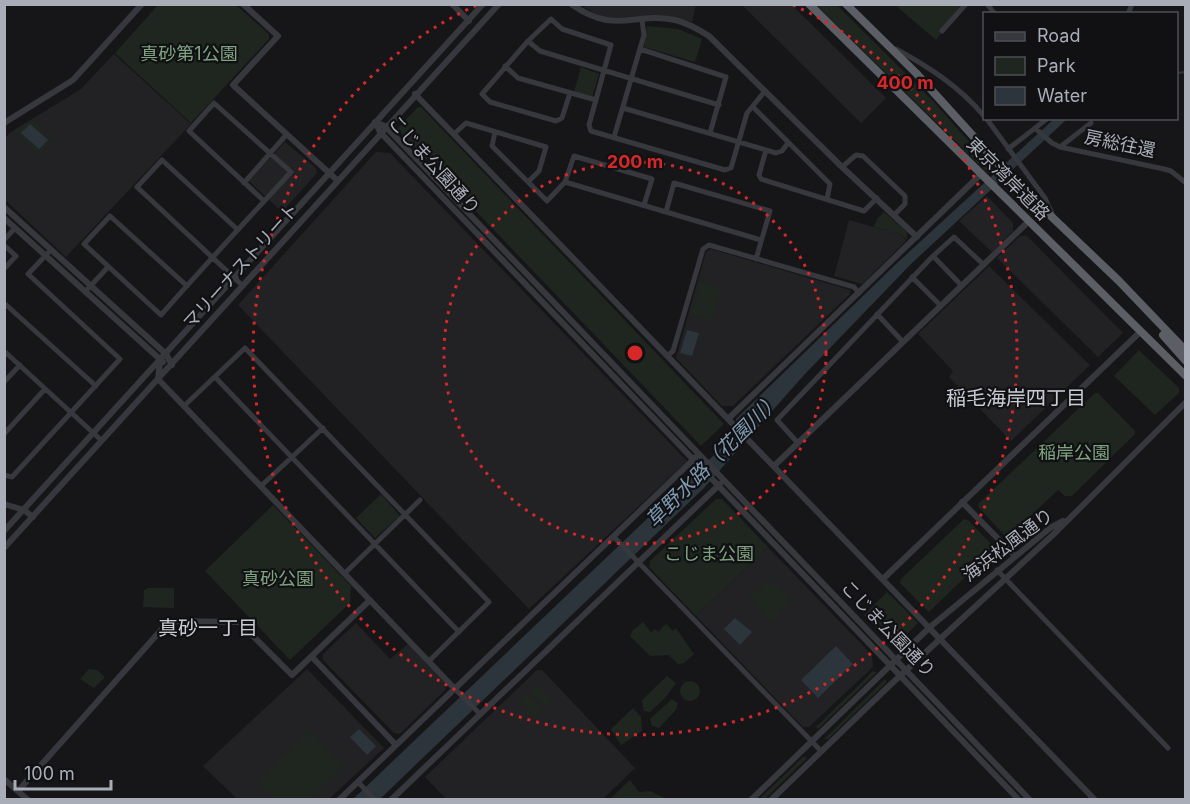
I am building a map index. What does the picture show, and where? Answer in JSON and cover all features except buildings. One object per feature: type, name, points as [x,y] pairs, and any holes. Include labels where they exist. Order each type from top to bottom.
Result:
[{"type":"highway","name":"東京湾岸道路","points":[[809,4],[1185,376]]},
{"type":"highway","name":"東京湾岸道路","points":[[846,4],[889,46],[1000,166],[1118,280],[1185,351]]},
{"type":"highway","points":[[1143,308],[1172,347],[1185,360]]},
{"type":"street","points":[[4,123],[73,80],[142,4]]},
{"type":"street","points":[[243,4],[278,36],[233,85],[338,181]]},
{"type":"street","points":[[452,4],[469,21]]},
{"type":"street","name":"マリーナストリート","points":[[4,531],[483,4]]},
{"type":"street","name":"マリーナストリート","points":[[4,548],[172,365],[385,126],[499,4]]},
{"type":"street","points":[[571,4],[603,21],[674,20],[693,26],[720,45],[842,167],[895,214],[917,237]]},
{"type":"street","points":[[942,31],[966,4]]},
{"type":"street","points":[[570,93],[562,118],[556,121],[490,102],[485,98],[482,90],[528,40],[551,19],[562,29],[608,43],[611,49],[589,128],[725,170],[731,168],[747,113],[765,91]]},
{"type":"street","points":[[614,137],[644,35],[642,20]]},
{"type":"street","points":[[528,40],[540,51],[719,105]]},
{"type":"street","points":[[889,46],[940,75],[983,113]]},
{"type":"street","points":[[640,50],[723,74],[726,80],[710,134]]},
{"type":"street","points":[[505,66],[518,78],[596,100]]},
{"type":"street","points":[[415,94],[884,578],[1095,800]]},
{"type":"street","points":[[187,286],[110,216],[84,244],[160,315],[187,286],[291,172],[214,103],[189,131],[264,201]]},
{"type":"street","points":[[753,107],[830,184],[827,199]]},
{"type":"street","points":[[623,108],[779,153],[788,143]]},
{"type":"street","points":[[988,120],[1045,198],[1056,222]]},
{"type":"street","points":[[1010,151],[1038,130],[1046,120]]},
{"type":"street","name":"こじま公園通り","points":[[375,122],[385,126],[725,480],[1019,800]]},
{"type":"street","name":"こじま公園通り","points":[[375,122],[380,132],[694,459],[894,662]]},
{"type":"street","points":[[454,134],[466,123],[546,147],[539,171],[528,182]]},
{"type":"street","points":[[1060,147],[1090,123]]},
{"type":"street","name":"房総往還","points":[[1038,130],[1060,147],[1164,169],[1185,183]]},
{"type":"street","points":[[495,132],[492,146],[547,201],[565,182],[574,156],[652,179],[644,206]]},
{"type":"street","points":[[244,183],[287,134]]},
{"type":"street","points":[[766,150],[759,175],[761,179],[864,211],[877,198]]},
{"type":"street","points":[[842,167],[856,155],[863,156],[905,196],[905,204],[895,214]]},
{"type":"street","points":[[238,230],[162,160],[137,187],[243,286]]},
{"type":"street","points":[[730,421],[859,292],[984,178]]},
{"type":"street","points":[[565,182],[761,240]]},
{"type":"street","points":[[666,212],[674,183],[770,211],[756,259]]},
{"type":"street","points":[[4,207],[166,354],[172,365]]},
{"type":"street","points":[[4,218],[160,361],[172,365]]},
{"type":"street","points":[[774,466],[1028,222]]},
{"type":"street","points":[[4,240],[15,228]]},
{"type":"street","points":[[798,443],[777,420],[933,256],[954,237],[984,265]]},
{"type":"street","points":[[4,245],[16,256],[4,269]]},
{"type":"street","points":[[667,356],[673,351],[703,249],[709,245],[854,287],[859,292]]},
{"type":"street","points":[[4,475],[12,477],[120,359],[28,274],[51,250]]},
{"type":"street","points":[[933,256],[962,286]]},
{"type":"street","points":[[85,292],[108,267]]},
{"type":"street","points":[[912,277],[940,306]]},
{"type":"street","points":[[4,303],[96,386]]},
{"type":"street","points":[[877,314],[903,342]]},
{"type":"street","points":[[884,578],[1140,333]]},
{"type":"street","points":[[184,406],[245,348],[406,514],[489,602],[429,661]]},
{"type":"street","points":[[4,351],[101,440]]},
{"type":"street","points":[[160,361],[158,379],[480,714]]},
{"type":"street","points":[[4,382],[20,365]]},
{"type":"street","points":[[215,376],[459,632]]},
{"type":"street","points":[[4,434],[45,389]]},
{"type":"street","points":[[1066,519],[1185,402]]},
{"type":"street","points":[[261,486],[323,428]]},
{"type":"street","points":[[339,800],[700,454]]},
{"type":"street","points":[[391,800],[725,480]]},
{"type":"street","points":[[345,573],[420,500]]},
{"type":"street","points":[[963,502],[1015,556]]},
{"type":"street","points":[[4,504],[24,510],[33,517]]},
{"type":"street","name":"海浜松風通り","points":[[751,800],[930,627],[997,570],[1050,528],[1066,519]]},
{"type":"street","name":"海浜松風通り","points":[[771,800],[1066,519]]},
{"type":"street","points":[[614,537],[821,752]]},
{"type":"street","points":[[997,570],[1168,748]]},
{"type":"street","points":[[18,791],[169,621],[239,622],[292,675],[370,600]]},
{"type":"street","points":[[312,657],[396,745]]},
{"type":"street","name":"こじま公園通り","points":[[903,672],[1030,800]]},
{"type":"street","points":[[4,779],[28,800]]},
{"type":"street","points":[[358,782],[375,800]]},
{"type":"shaded area","points":[[581,5],[696,5],[692,22],[661,15],[608,18],[597,15]]},
{"type":"shaded area","points":[[742,5],[792,5],[886,98],[861,123]]},
{"type":"shaded area","points":[[114,54],[191,124],[66,257],[5,200],[4,139],[11,132],[81,89]]},
{"type":"shaded area","points":[[285,142],[316,168],[317,173],[282,212],[249,181]]},
{"type":"shaded area","points":[[376,152],[390,153],[687,461],[529,609],[238,305]]},
{"type":"shaded area","points":[[987,196],[1013,223],[1013,231],[992,252],[959,221]]},
{"type":"shaded area","points":[[849,220],[902,235],[906,241],[862,284],[834,276]]},
{"type":"shaded area","points":[[1020,236],[1027,236],[1123,333],[1098,357],[997,258]]},
{"type":"shaded area","points":[[711,249],[850,290],[850,294],[733,406],[722,406],[676,358],[706,252]]},
{"type":"shaded area","points":[[989,266],[1090,365],[1011,441],[949,377],[953,371],[918,334]]},
{"type":"shaded area","points":[[768,547],[872,655],[873,667],[809,727],[803,727],[696,616]]},
{"type":"shaded area","points":[[356,623],[390,659],[408,644],[445,683],[445,690],[400,734],[394,733],[323,660],[323,654]]},
{"type":"shaded area","points":[[307,669],[384,748],[329,799],[237,799],[203,766]]},
{"type":"shaded area","points":[[537,670],[542,670],[635,768],[602,800],[446,799],[425,777]]},
{"type":"green space","name":"真砂第1公園","points":[[158,5],[236,5],[269,34],[269,39],[191,123],[115,53]]},
{"type":"green space","points":[[816,5],[837,5],[934,102],[994,170],[989,174]]},
{"type":"green space","points":[[895,5],[962,5],[936,40]]},
{"type":"green space","points":[[647,26],[678,29],[702,39],[695,62],[644,47]]},
{"type":"green space","points":[[581,67],[599,74],[592,97],[574,92]]},
{"type":"green space","points":[[418,107],[421,107],[724,424],[701,446],[397,129]]},
{"type":"green space","points":[[32,120],[53,140],[39,156],[14,130]]},
{"type":"green space","points":[[884,212],[907,232],[907,240],[902,235],[874,227],[877,219]]},
{"type":"green space","points":[[700,282],[721,288],[711,321],[691,315]]},
{"type":"green space","points":[[1139,350],[1179,388],[1179,393],[1155,415],[1114,376]]},
{"type":"green space","name":"稲岸公園","points":[[1095,393],[1098,393],[1135,431],[1135,434],[1072,496],[1065,496],[1058,490],[1007,538],[979,508],[978,504]]},
{"type":"green space","points":[[381,494],[400,516],[375,538],[356,518]]},
{"type":"green space","name":"こじま公園","points":[[716,499],[722,499],[768,547],[696,616],[649,567],[650,561]]},
{"type":"green space","name":"真砂公園","points":[[273,505],[351,586],[350,603],[290,660],[205,571]]},
{"type":"green space","points":[[964,519],[968,520],[995,548],[929,612],[900,583],[901,579]]},
{"type":"green space","points":[[770,580],[793,600],[771,622],[748,598]]},
{"type":"green space","points":[[174,588],[174,608],[143,607],[144,590]]},
{"type":"green space","points":[[887,592],[918,623],[901,640],[888,640],[864,615]]},
{"type":"green space","points":[[643,622],[651,632],[655,629],[658,632],[666,624],[673,631],[676,628],[694,654],[684,663],[678,664],[668,655],[650,656],[630,636],[633,630]]},
{"type":"green space","points":[[89,669],[97,670],[105,677],[94,688],[80,679]]},
{"type":"green space","points":[[873,671],[877,672],[818,729],[816,727]]},
{"type":"green space","points":[[667,676],[676,683],[665,698],[650,712],[644,711],[642,700]]},
{"type":"green space","points":[[885,679],[887,682],[828,739],[824,739]]},
{"type":"green space","points":[[690,681],[697,684],[700,691],[697,698],[690,701],[683,698],[680,691],[683,684]]},
{"type":"green space","points":[[537,683],[553,701],[545,708],[529,691]]},
{"type":"green space","points":[[527,693],[543,710],[535,718],[519,701]]},
{"type":"green space","points":[[672,699],[678,703],[676,710],[659,728],[652,726],[650,719]]},
{"type":"green space","points":[[633,708],[641,717],[642,731],[621,745],[611,729]]},
{"type":"green space","points":[[310,730],[344,767],[310,799],[275,799],[257,781]]},
{"type":"green space","points":[[804,756],[807,758],[765,799],[759,799]]},
{"type":"green space","points":[[630,780],[639,792],[650,791],[667,799],[610,799]]},
{"type":"water","points":[[1053,120],[1066,120],[911,264],[804,375],[704,488],[380,799],[352,800],[735,435],[736,419],[897,263]]},
{"type":"water","points":[[30,124],[48,140],[39,149],[21,133]]},
{"type":"water","points":[[687,330],[699,333],[692,356],[680,353]]},
{"type":"water","points":[[735,618],[752,632],[740,645],[724,629]]},
{"type":"water","points":[[836,646],[853,664],[818,698],[801,680]]},
{"type":"water","points":[[359,729],[376,746],[367,755],[350,737]]},
{"type":"waterway","name":"草野水路（花園川）","points":[[1178,73],[1186,72]]},
{"type":"district","name":"稲毛海岸四丁目","points":[[1016,398]]},
{"type":"district","name":"真砂一丁目","points":[[208,628]]}]
